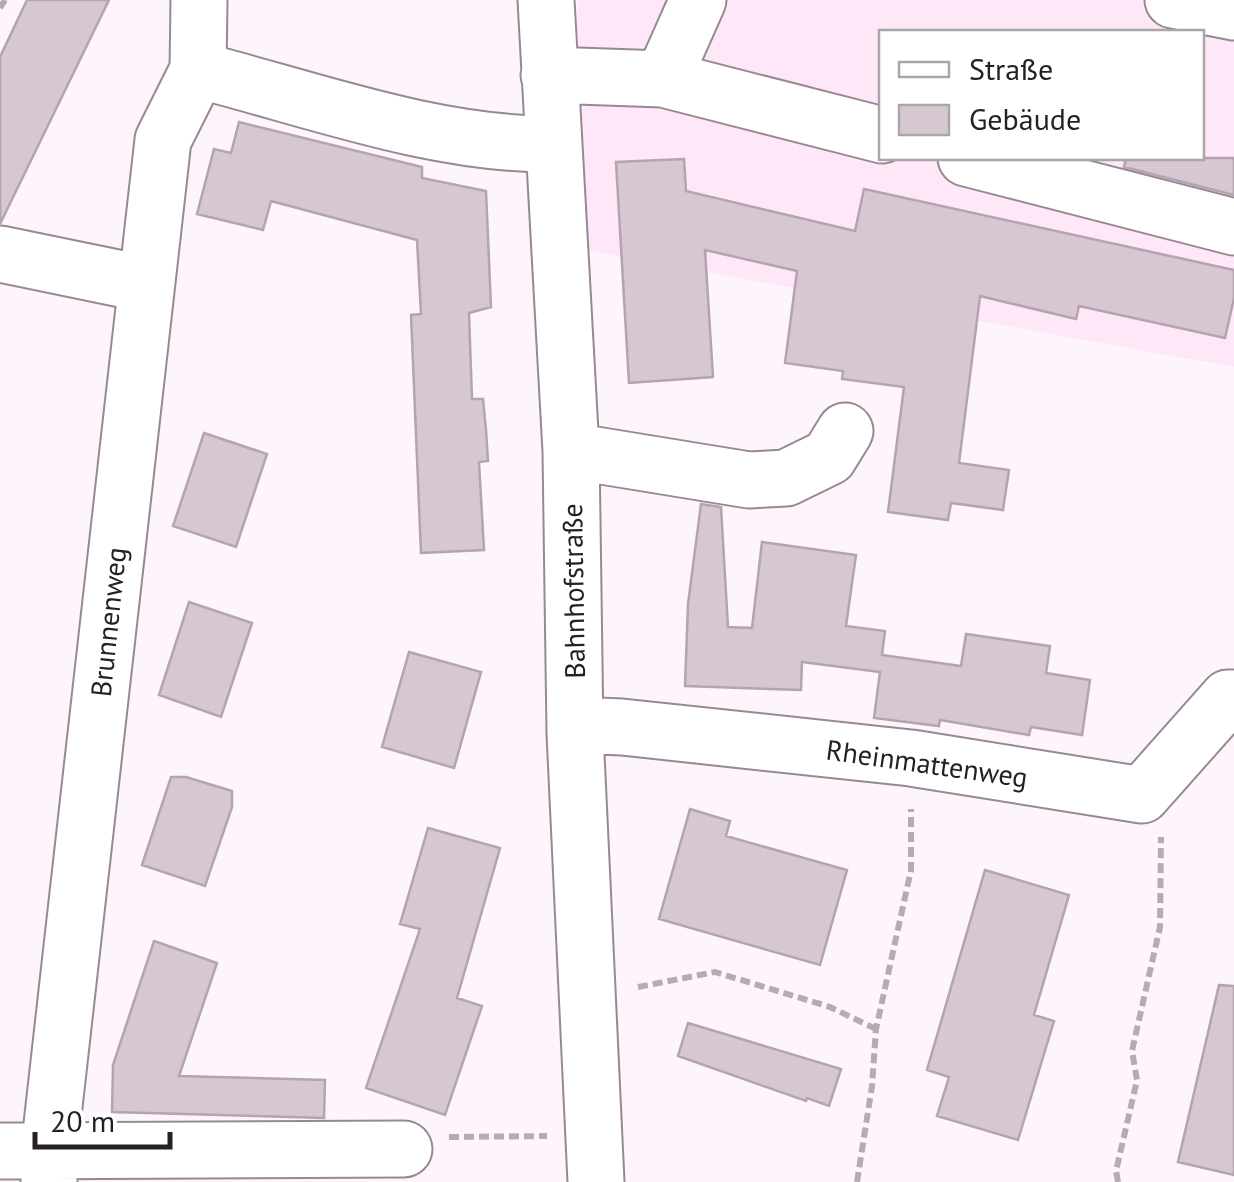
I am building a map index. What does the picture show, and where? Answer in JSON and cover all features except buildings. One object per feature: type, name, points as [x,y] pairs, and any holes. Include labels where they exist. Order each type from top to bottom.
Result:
[{"type":"street","points":[[199,0],[198,70],[436,132],[502,144],[552,144]]},
{"type":"street","name":"Bahnhofstraße","points":[[544,0],[571,450],[575,725],[595,1161]]},
{"type":"street","points":[[663,78],[698,0]]},
{"type":"street","points":[[1173,0],[1234,12]]},
{"type":"street","name":"Brunnenweg","points":[[32,1161],[162,140],[198,70]]},
{"type":"street","points":[[549,75],[663,78],[879,135]]},
{"type":"street","points":[[974,160],[1234,228]]},
{"type":"street","points":[[0,254],[146,284]]},
{"type":"street","points":[[571,450],[749,480],[786,478],[829,458],[845,431]]},
{"type":"street","points":[[1142,795],[1228,698],[1234,698]]},
{"type":"street","name":"Rheinmattenweg","points":[[575,725],[911,758],[1142,795]]},
{"type":"street","points":[[32,1161],[404,1149]]},
{"type":"path","points":[[0,8],[5,0]]},
{"type":"path","points":[[856,1182],[872,1086],[876,1030],[911,870],[911,758]]},
{"type":"path","points":[[1118,1182],[1116,1171],[1137,1080],[1132,1051],[1160,927],[1161,836],[1142,795]]},
{"type":"path","points":[[588,997],[715,972],[830,1008],[876,1030]]},
{"type":"path","points":[[404,1149],[405,1137],[548,1136],[595,1161]]},
{"type":"shaded area","points":[[578,0],[1234,0],[1234,367],[589,251]]}]
